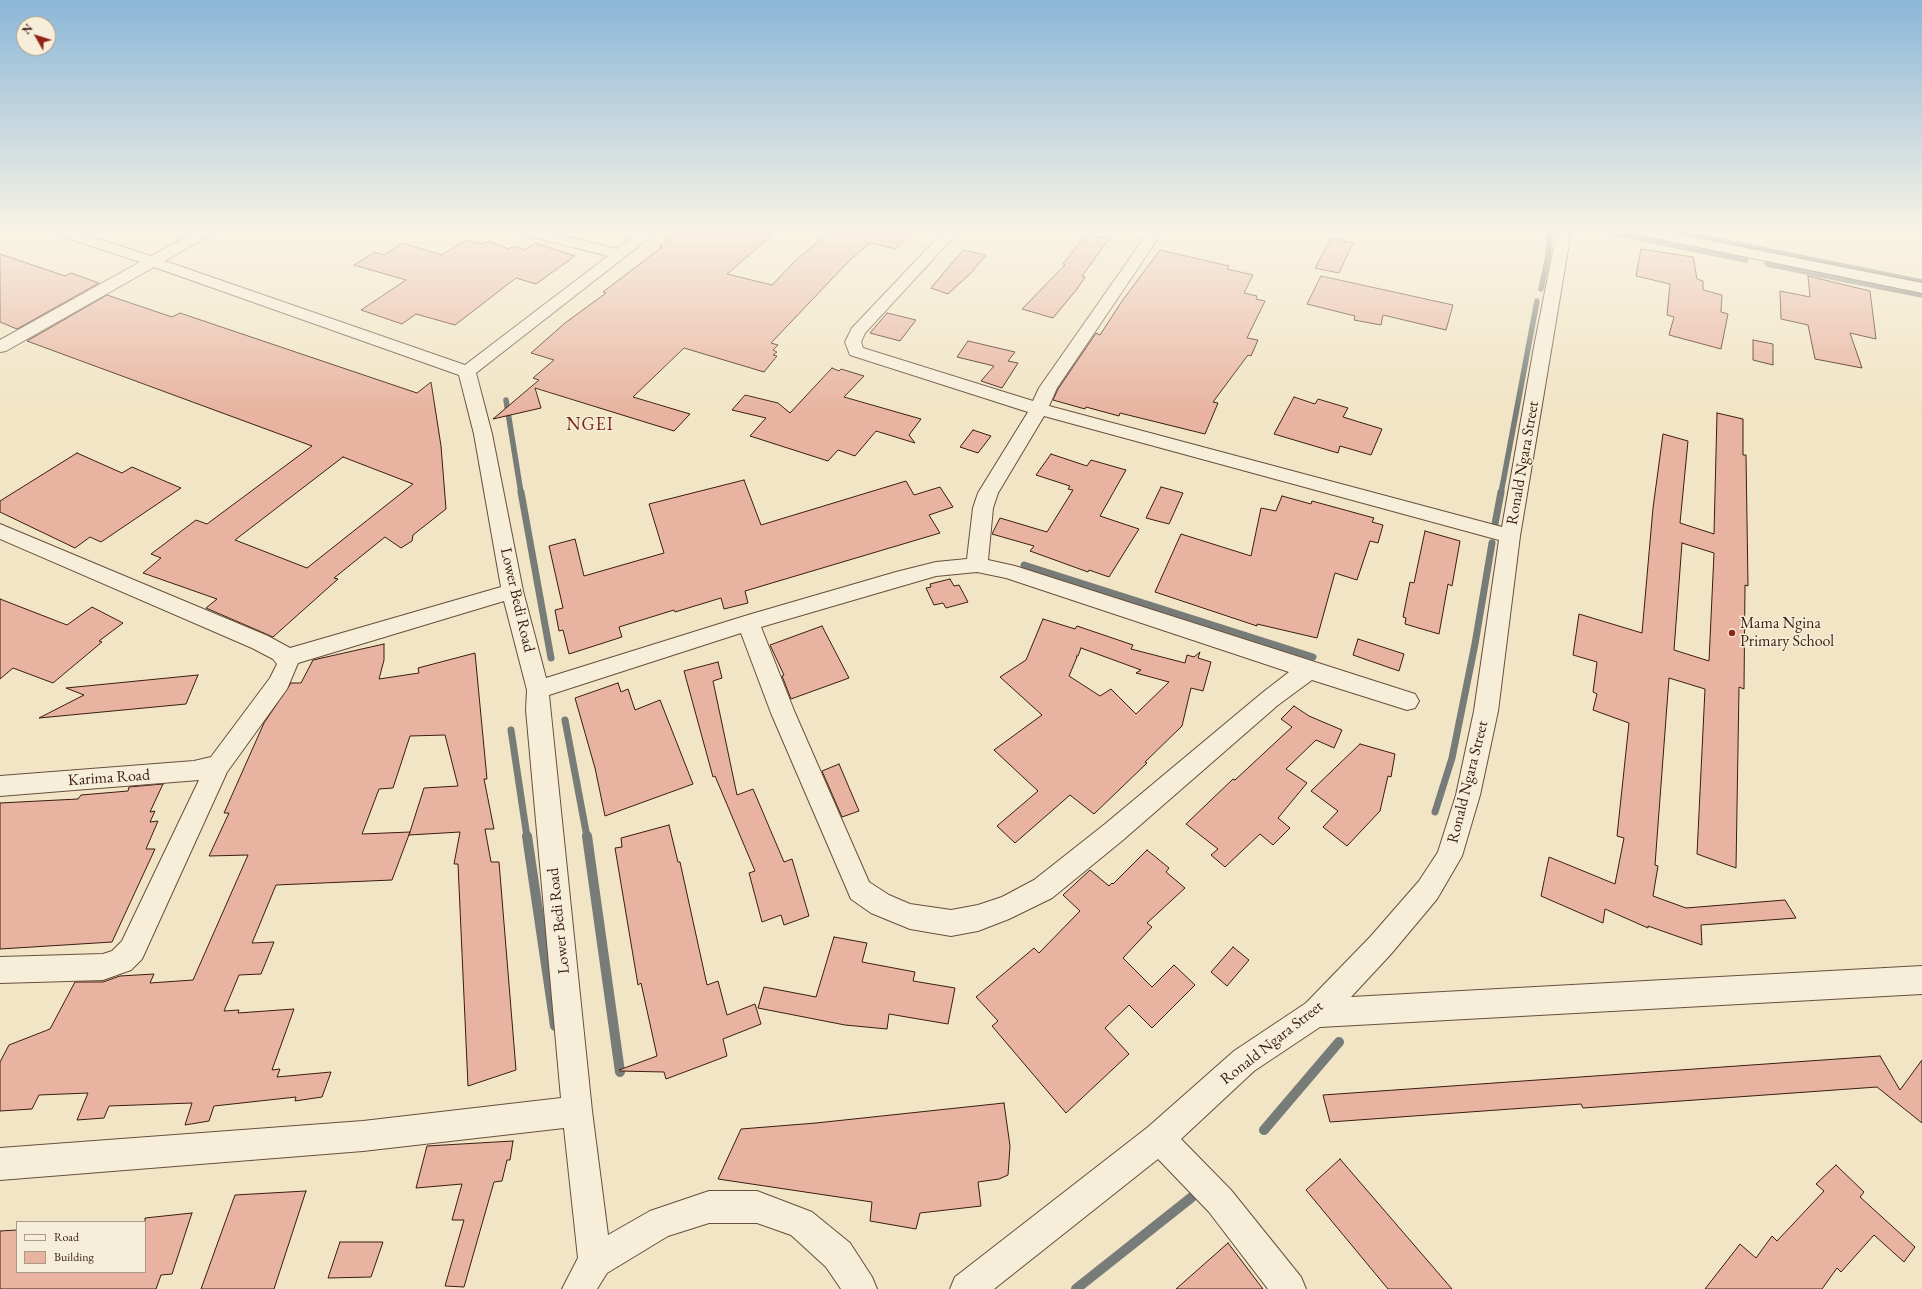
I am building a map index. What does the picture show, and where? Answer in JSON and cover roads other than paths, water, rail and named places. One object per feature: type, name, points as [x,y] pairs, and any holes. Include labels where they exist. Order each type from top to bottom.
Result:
[{"type":"street","points":[[2,344],[98,291]]},
{"type":"street","points":[[238,291],[467,372],[571,291]]},
{"type":"street","points":[[895,291],[858,331],[853,342],[853,347],[856,351],[1039,409],[1510,536]]},
{"type":"street","points":[[977,565],[983,508],[996,480],[1039,409],[1048,388],[1115,291]]},
{"type":"street","name":"Ronald Ngara Street","points":[[968,1289],[1160,1138],[1244,1061],[1316,1013],[1381,945],[1428,890],[1449,856],[1468,795],[1486,711],[1510,536],[1553,291]]},
{"type":"street","name":"Lower Bedi Road","points":[[467,372],[483,434],[512,591],[538,690],[538,710],[577,1111],[594,1261]]},
{"type":"street","points":[[0,531],[260,642],[281,653],[286,658],[288,664],[279,683],[218,766],[132,950],[121,961],[103,967],[0,970]]},
{"type":"street","points":[[538,690],[748,623],[936,569],[977,565],[1008,571],[1407,701]]},
{"type":"street","points":[[286,658],[512,591]]},
{"type":"street","points":[[748,623],[783,713],[860,890],[880,904],[910,916],[951,923],[978,918],[1009,907],[1043,889],[1114,832],[1270,698],[1310,670]]},
{"type":"street","name":"Karima Road","points":[[0,786],[194,771],[218,766]]},
{"type":"street","points":[[1316,1013],[1922,980]]},
{"type":"street","points":[[0,1164],[363,1136],[577,1111]]},
{"type":"street","points":[[1160,1138],[1220,1201],[1289,1289]]},
{"type":"street","points":[[579,1289],[594,1261],[661,1222],[709,1207],[757,1207],[801,1223],[838,1255],[860,1289]]},
{"type":"waterway","points":[[1903,291],[1922,295]]},
{"type":"waterway","points":[[1501,493],[1537,301]]},
{"type":"waterway","points":[[506,400],[521,493]]},
{"type":"waterway","points":[[521,492],[551,658]]},
{"type":"waterway","points":[[1495,524],[1501,492]]},
{"type":"waterway","points":[[1435,812],[1452,758],[1475,644],[1492,543]]},
{"type":"waterway","points":[[1024,565],[1313,657]]},
{"type":"waterway","points":[[565,720],[587,837]]},
{"type":"waterway","points":[[511,730],[527,837]]},
{"type":"waterway","points":[[527,836],[555,1026]]},
{"type":"waterway","points":[[587,836],[620,1072]]},
{"type":"waterway","points":[[1264,1130],[1339,1042]]},
{"type":"waterway","points":[[1076,1289],[1192,1197]]},
{"type":"place","name":"Mama Ngina Primary School","points":[[1732,633]]},
{"type":"district","name":"NGEI","points":[[590,425]]}]
